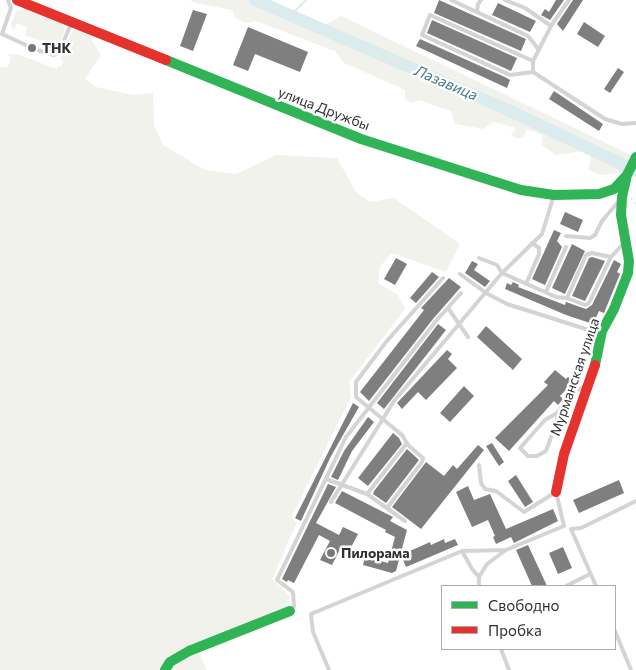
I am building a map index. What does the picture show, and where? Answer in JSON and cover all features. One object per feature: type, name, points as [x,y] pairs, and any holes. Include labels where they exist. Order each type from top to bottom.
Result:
[{"type":"street","name":"улица Дружбы","points":[[17,0],[361,139],[520,190],[554,196],[599,194],[614,189],[627,175]]},
{"type":"street","name":"Мурманская улица","points":[[556,492],[564,454],[589,383],[602,331],[614,309],[628,273],[629,261],[621,215],[622,197],[627,175],[634,160]]},
{"type":"street","points":[[165,670],[170,662],[189,651],[290,611]]},
{"type":"lane","points":[[8,0],[11,8],[1,34],[28,46]]},
{"type":"lane","points":[[451,0],[528,36],[539,50]]},
{"type":"lane","points":[[477,12],[478,4],[481,0]]},
{"type":"lane","points":[[505,0],[524,8],[551,26]]},
{"type":"lane","points":[[533,72],[533,61],[551,26],[569,0]]},
{"type":"lane","points":[[533,61],[430,15],[422,35],[510,76],[533,72],[605,119],[622,124],[636,123]]},
{"type":"lane","points":[[36,50],[54,55],[60,50],[72,23]]},
{"type":"lane","points":[[331,502],[394,402],[502,273],[542,234],[554,196]]},
{"type":"lane","points":[[566,236],[590,238],[595,235],[602,221],[622,197]]},
{"type":"lane","points":[[479,258],[497,265],[502,273],[526,284],[556,297],[567,298],[585,305],[589,303],[612,257],[626,242]]},
{"type":"lane","points":[[526,284],[539,254],[539,248],[532,243]]},
{"type":"lane","points":[[546,292],[566,247]]},
{"type":"lane","points":[[567,298],[586,255],[592,253],[612,257]]},
{"type":"lane","points":[[460,274],[486,293],[507,304],[589,330],[602,331]]},
{"type":"lane","points":[[387,508],[422,462],[423,458],[407,443],[402,435],[356,397],[356,382],[386,342],[442,278]]},
{"type":"lane","points":[[290,611],[294,606],[293,592],[276,580],[346,438],[461,293]]},
{"type":"lane","points":[[448,308],[468,337]]},
{"type":"lane","points":[[557,413],[557,421],[546,451],[537,456],[528,456],[520,448],[545,420],[557,413],[576,391],[589,383]]},
{"type":"lane","points":[[367,494],[407,443]]},
{"type":"lane","points":[[479,465],[481,483],[485,489],[496,491],[524,512],[556,492],[564,526]]},
{"type":"lane","points":[[326,479],[367,494],[405,522]]},
{"type":"lane","points":[[479,585],[480,577],[487,564],[506,550],[564,526],[571,529],[581,528],[636,501]]},
{"type":"lane","points":[[571,529],[596,585]]},
{"type":"lane","points":[[329,670],[313,632],[311,614],[462,551],[506,550]]},
{"type":"lane","points":[[462,551],[472,569],[480,577]]},
{"type":"lane","points":[[568,585],[590,574]]},
{"type":"lane","points":[[616,633],[631,670]]},
{"type":"lane","points":[[502,650],[510,670]]},
{"type":"shaded area","points":[[190,0],[262,0],[325,25],[341,16],[631,155],[631,163],[623,173],[600,175],[588,170],[591,157],[585,151],[555,155],[542,145],[543,135],[526,129],[524,136],[518,139],[511,135],[516,128],[494,122],[483,129],[455,124],[451,111],[419,100],[411,103],[405,99],[405,90],[344,63],[335,51],[256,21],[245,23],[236,18],[232,10],[196,3]]},
{"type":"shaded area","points":[[25,9],[62,23],[65,30],[60,43],[54,46],[25,35],[27,27],[17,23],[14,31],[11,25],[16,11]]},
{"type":"shaded area","points":[[75,30],[83,31],[89,36],[101,55],[85,79],[96,87],[133,95],[153,93],[154,125],[163,145],[205,170],[236,174],[276,155],[337,158],[356,192],[370,202],[394,198],[460,244],[446,272],[391,253],[380,267],[378,283],[398,295],[405,309],[349,382],[351,397],[291,518],[297,522],[272,579],[290,596],[285,612],[196,646],[207,670],[0,670],[0,67],[8,67],[11,57],[7,55],[11,54],[20,55],[56,69],[58,66],[61,67],[63,61],[60,60],[71,33]]},
{"type":"building","points":[[439,0],[526,39],[521,51],[434,13]]},
{"type":"building","points":[[556,0],[564,0],[550,20],[541,15],[545,9],[549,12]]},
{"type":"building","points":[[573,0],[583,0],[563,31],[557,24]]},
{"type":"building","points":[[498,3],[536,21],[530,32],[492,15]]},
{"type":"building","points":[[193,10],[207,14],[193,51],[180,46]]},
{"type":"building","points":[[432,20],[517,58],[511,71],[427,33]]},
{"type":"building","points":[[584,22],[605,36],[598,47],[577,34]]},
{"type":"building","points":[[248,27],[308,52],[300,72],[255,54],[248,71],[233,65]]},
{"type":"building","points":[[420,39],[507,78],[510,80],[507,88],[416,46]]},
{"type":"building","points":[[618,68],[624,72],[610,93],[604,89]]},
{"type":"building","points":[[554,91],[603,124],[599,131],[549,99]]},
{"type":"building","points":[[565,212],[583,220],[578,232],[560,224]]},
{"type":"building","points":[[554,230],[561,233],[557,241],[562,247],[545,285],[532,279]]},
{"type":"building","points":[[572,244],[585,251],[565,294],[552,288]]},
{"type":"building","points":[[592,257],[605,261],[585,301],[572,296],[589,258]]},
{"type":"building","points":[[396,258],[407,264],[395,285],[384,279]]},
{"type":"building","points":[[614,260],[621,264],[617,272],[620,274],[604,313],[599,311],[593,324],[566,315],[505,289],[507,283],[511,285],[513,282],[519,285],[518,287],[565,305],[566,302],[586,309],[592,305]]},
{"type":"building","points":[[472,261],[478,264],[474,270],[490,281],[485,287],[465,273]]},
{"type":"building","points":[[432,272],[439,277],[416,303],[410,298]]},
{"type":"building","points":[[449,278],[461,287],[433,319],[369,401],[360,392],[424,310],[421,308]]},
{"type":"building","points":[[438,324],[446,330],[384,409],[377,403]]},
{"type":"building","points":[[486,326],[522,359],[513,370],[477,337]]},
{"type":"building","points":[[447,350],[452,354],[448,359],[457,368],[426,400],[418,392],[402,409],[397,403]]},
{"type":"building","points":[[555,370],[573,382],[560,396],[563,399],[558,405],[554,401],[509,451],[495,438],[548,385],[544,382]]},
{"type":"building","points":[[464,386],[474,396],[450,422],[440,413]]},
{"type":"building","points":[[353,403],[359,407],[330,458],[301,521],[295,518]]},
{"type":"building","points":[[368,417],[374,422],[352,451],[338,480],[331,477],[344,451]]},
{"type":"building","points":[[393,433],[402,444],[368,486],[358,478]]},
{"type":"building","points":[[492,443],[504,462],[499,466],[486,446]]},
{"type":"building","points":[[478,445],[484,450],[421,529],[392,507],[426,462],[444,476],[453,465],[457,469]]},
{"type":"building","points":[[407,449],[419,460],[386,503],[373,494],[374,491]]},
{"type":"building","points":[[516,475],[533,502],[525,507],[508,481]]},
{"type":"building","points":[[619,480],[624,493],[579,513],[573,500]]},
{"type":"building","points":[[328,484],[336,487],[316,523],[339,535],[343,527],[358,534],[349,551],[341,547],[332,565],[320,560],[330,541],[319,535],[294,583],[288,580],[287,582],[282,579]]},
{"type":"building","points":[[468,486],[474,500],[490,494],[506,529],[553,509],[558,521],[514,543],[511,537],[496,544],[493,537],[495,536],[488,520],[472,527],[456,492]]},
{"type":"building","points":[[342,491],[393,517],[390,521],[407,530],[396,571],[392,573],[363,565],[365,557],[388,563],[395,537],[385,532],[386,530],[335,503]]},
{"type":"building","points":[[444,539],[445,543],[455,539],[458,545],[406,567],[401,555],[430,542],[431,545]]},
{"type":"building","points":[[528,545],[547,585],[532,585],[516,550]]},
{"type":"building","points":[[563,547],[572,568],[558,574],[549,553]]},
{"type":"waterway","name":"Лазавица","points":[[255,0],[506,109],[636,171]]},
{"type":"waterway","points":[[291,15],[306,0]]},
{"type":"traffic: fast","points":[[166,60],[361,139],[521,190],[554,195],[599,194],[614,189],[627,175]]},
{"type":"traffic: fast","points":[[595,365],[602,331],[614,309],[628,273],[629,261],[621,215],[622,197],[627,175],[636,157]]},
{"type":"traffic: fast","points":[[165,670],[170,662],[189,651],[290,611]]},
{"type":"traffic: jam","points":[[17,0],[166,60]]},
{"type":"traffic: jam","points":[[556,492],[564,454],[595,365]]},
{"type":"place","name":"ТНК","points":[[32,48]]},
{"type":"place","name":"Пилорама","points":[[331,553]]}]
